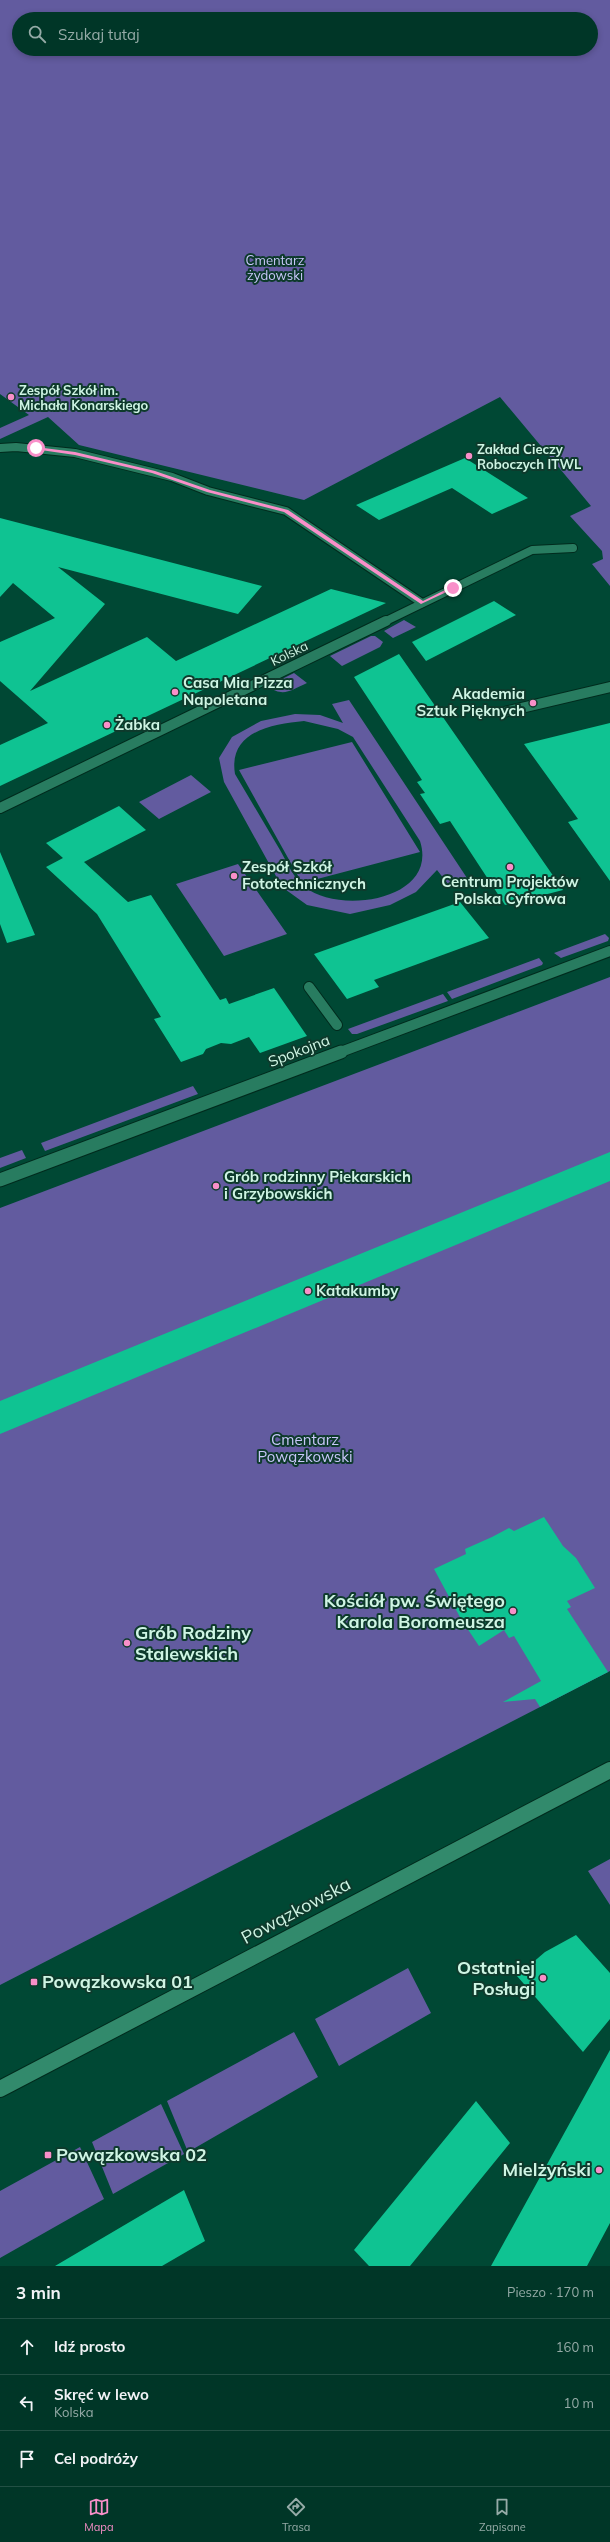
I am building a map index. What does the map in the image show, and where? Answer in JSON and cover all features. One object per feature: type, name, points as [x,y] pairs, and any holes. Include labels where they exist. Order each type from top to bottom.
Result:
[{"type":"main road","name":"Powązkowska","points":[[0,2089],[610,1770]]},
{"type":"street","points":[[0,448],[16,447],[75,453],[172,477],[197,488],[286,511],[422,603]]},
{"type":"street","name":"Kolska","points":[[0,808],[532,550],[573,548]]},
{"type":"street","points":[[504,712],[610,687]]},
{"type":"street","name":"Spokojna","points":[[0,1180],[610,951]]},
{"type":"street","points":[[309,987],[337,1025]]},
{"type":"green space","name":"Cmentarz żydowski","points":[[0,0],[610,0],[610,586],[592,564],[603,559],[602,551],[570,516],[591,506],[500,397],[304,500],[79,445],[48,417],[0,439],[0,428],[29,415],[0,394]]},
{"type":"green space","points":[[404,620],[416,627],[393,638],[384,631]]},
{"type":"green space","points":[[371,636],[375,636],[383,642],[380,647],[342,666],[330,656]]},
{"type":"green space","points":[[294,673],[307,683],[287,692],[278,692],[268,686]]},
{"type":"green space","points":[[349,700],[467,878],[448,884],[437,870],[416,892],[390,905],[350,914],[307,905],[282,887],[224,782],[219,758],[232,737],[261,721],[295,714],[320,715],[343,723],[332,704]],"holes":[[[304,721],[338,729],[353,737],[420,841],[422,861],[415,877],[401,889],[382,897],[361,900],[340,900],[320,895],[305,887],[291,870],[235,774],[235,760],[238,748],[254,733],[278,725]]]},
{"type":"green space","points":[[352,742],[420,852],[302,883],[239,770]]},
{"type":"green space","points":[[191,775],[211,792],[159,819],[139,802]]},
{"type":"green space","points":[[238,864],[287,934],[224,956],[176,884]]},
{"type":"green space","points":[[605,934],[609,938],[608,941],[561,958],[554,953]]},
{"type":"green space","points":[[539,958],[543,963],[542,965],[452,999],[447,992]]},
{"type":"green space","name":"Cmentarz Powązkowski","points":[[610,977],[610,1671],[0,1985],[0,1208]]},
{"type":"green space","points":[[443,994],[448,1001],[357,1034],[352,1034],[348,1029]]},
{"type":"green space","points":[[193,1086],[198,1094],[45,1151],[41,1143]]},
{"type":"green space","points":[[22,1150],[26,1158],[0,1168],[0,1158]]},
{"type":"green space","points":[[610,1859],[610,1905],[588,1871]]},
{"type":"green space","points":[[408,1968],[431,2013],[339,2066],[315,2019]]},
{"type":"green space","points":[[294,2032],[318,2077],[188,2152],[167,2101]]},
{"type":"green space","points":[[161,2104],[184,2154],[113,2194],[92,2142]]},
{"type":"green space","points":[[80,2147],[104,2199],[0,2258],[0,2191]]},
{"type":"building","points":[[465,458],[528,498],[492,514],[452,488],[379,520],[356,505]]},
{"type":"building","points":[[0,518],[262,586],[238,614],[58,567],[105,604],[30,691],[147,637],[176,661],[331,589],[386,603],[0,786],[0,745],[48,723],[0,681],[0,642],[55,618],[13,583],[0,597]]},
{"type":"building","points":[[494,601],[516,615],[426,661],[412,642]]},
{"type":"building","points":[[399,654],[563,890],[505,905],[450,821],[440,824],[420,794],[425,793],[417,782],[422,780],[354,677]]},
{"type":"building","points":[[610,723],[610,881],[568,822],[578,819],[524,744]]},
{"type":"building","points":[[119,806],[146,830],[84,862],[128,902],[151,895],[220,1000],[226,998],[229,1004],[274,988],[307,1036],[260,1053],[249,1037],[231,1044],[221,1043],[206,1049],[203,1054],[181,1062],[154,1019],[161,1017],[97,914],[46,867],[63,858],[46,843]]},
{"type":"building","points":[[0,852],[35,935],[7,943],[0,924]]},
{"type":"building","points":[[460,902],[489,938],[374,980],[379,987],[347,999],[314,954]]},
{"type":"building","name":"Katakumby","points":[[610,1152],[610,1181],[0,1434],[0,1401]]},
{"type":"building","name":"Kościół pw. Świętego Karola Boromeusza","points":[[544,1517],[563,1546],[576,1558],[595,1588],[567,1601],[571,1607],[567,1609],[608,1672],[540,1707],[535,1699],[503,1702],[541,1681],[514,1636],[509,1638],[504,1630],[479,1646],[461,1619],[434,1569],[466,1554],[465,1549],[509,1528],[514,1531]]},
{"type":"building","points":[[576,1935],[610,1973],[610,2019],[583,2052],[517,1976],[545,1952]]},
{"type":"building","points":[[610,2050],[610,2223],[587,2266],[491,2266]]},
{"type":"building","points":[[476,2101],[510,2143],[410,2266],[369,2266],[354,2250]]},
{"type":"building","points":[[184,2190],[205,2241],[162,2266],[55,2266]]},
{"type":"place","name":"Zespół Szkół im. Michała Konarskiego","points":[[11,397]]},
{"type":"place","name":"Zakład Cieczy Roboczych ITWL","points":[[469,456]]},
{"type":"place","name":"Casa Mia Pizza Napoletana","points":[[175,692]]},
{"type":"place","name":"Akademia Sztuk Pięknych","points":[[533,703]]},
{"type":"place","name":"Żabka","points":[[107,725]]},
{"type":"place","name":"Centrum Projektów Polska Cyfrowa","points":[[510,867]]},
{"type":"place","name":"Zespół Szkół Fototechnicznych","points":[[234,876]]},
{"type":"place","name":"Grób rodzinny Piekarskich i Grzybowskich","points":[[216,1186]]},
{"type":"place","name":"Katakumby","points":[[308,1291]]},
{"type":"place","name":"Kościół pw. Świętego Karola Boromeusza","points":[[513,1611]]},
{"type":"place","name":"Grób Rodziny Stalewskich","points":[[127,1643]]},
{"type":"place","name":"Ostatniej Posługi","points":[[543,1978]]},
{"type":"place","name":"Powązkowska 01","points":[[34,1982]]},
{"type":"place","name":"Powązkowska 02","points":[[48,2155]]},
{"type":"place","name":"Mielżyński","points":[[599,2170]]},
{"type":"route","points":[[36,448],[75,453],[154,472],[172,477],[208,491],[286,511],[293,514],[345,553],[392,582],[422,603],[453,588]]}]
